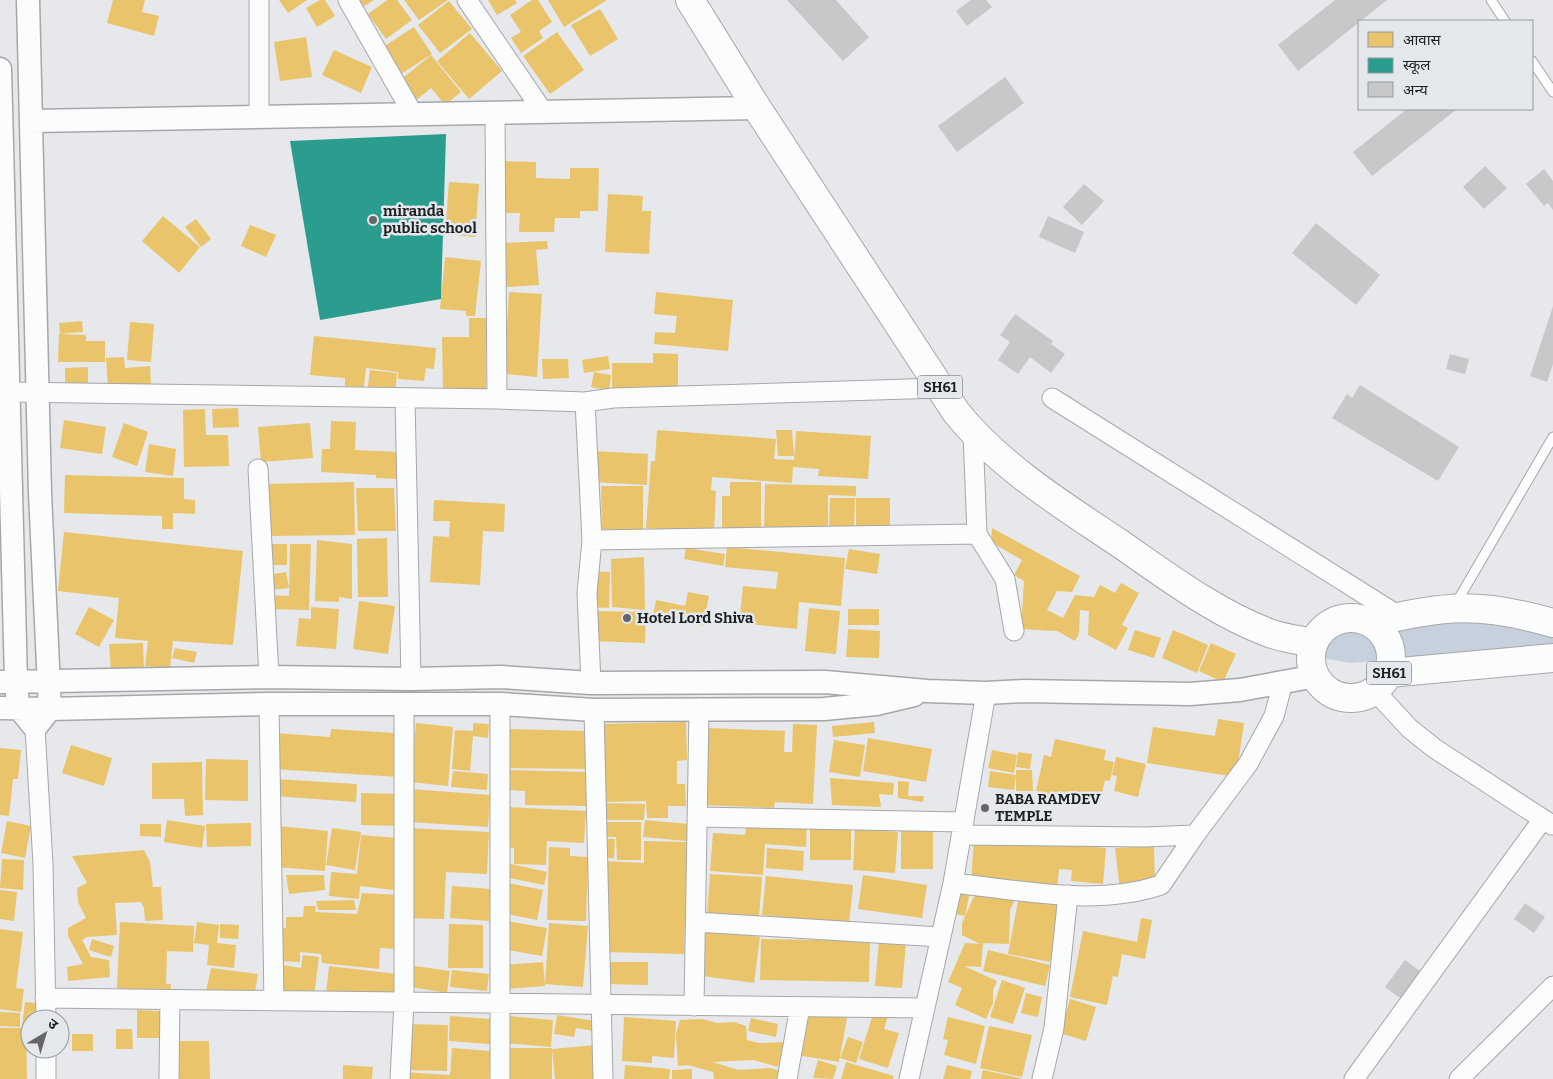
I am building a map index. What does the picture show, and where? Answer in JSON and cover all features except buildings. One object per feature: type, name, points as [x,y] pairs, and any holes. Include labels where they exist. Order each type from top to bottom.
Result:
[{"type":"main road","name":"SH61","points":[[690,0],[756,108],[956,412],[973,433],[1000,458],[1065,507],[1229,614],[1270,633],[1314,643]]},
{"type":"main road","points":[[1316,676],[1312,666],[1314,643],[1328,625],[1338,620],[1349,618],[1371,623],[1421,610],[1453,607],[1492,608],[1553,623]]},
{"type":"main road","name":"SH61","points":[[1316,676],[1322,686],[1342,697],[1365,696],[1382,682],[1392,662],[1387,639],[1371,623]]},
{"type":"main road","name":"SH61","points":[[1382,682],[1553,658]]},
{"type":"street","points":[[28,0],[40,493],[50,682],[50,709],[35,728],[43,864],[46,1009]]},
{"type":"street","points":[[259,0],[259,118]]},
{"type":"street","points":[[348,0],[413,114]]},
{"type":"street","points":[[467,0],[544,113]]},
{"type":"street","points":[[0,69],[7,392],[9,708]]},
{"type":"street","points":[[32,121],[756,108]]},
{"type":"street","points":[[495,113],[497,399]]},
{"type":"street","points":[[7,392],[585,402],[613,398],[941,388]]},
{"type":"street","points":[[1052,398],[1399,616]]},
{"type":"street","points":[[405,399],[412,679]]},
{"type":"street","points":[[585,402],[592,540],[587,593],[591,683]]},
{"type":"street","points":[[973,433],[977,534],[1005,579],[1014,632]]},
{"type":"street","points":[[258,469],[269,676]]},
{"type":"street","points":[[592,540],[977,534]]},
{"type":"street","points":[[8,682],[269,676],[412,679],[501,677],[591,683],[825,682],[927,691],[986,693],[1024,691],[1190,694],[1240,690],[1316,676]]},
{"type":"street","points":[[953,883],[1068,895],[1125,895],[1161,886],[1195,835],[1248,764],[1274,716],[1283,682]]},
{"type":"street","points":[[1354,1079],[1548,822],[1434,748],[1409,728],[1382,682]]},
{"type":"street","points":[[9,708],[50,709],[269,704],[500,704],[594,710],[824,708],[876,704],[927,691]]},
{"type":"street","points":[[910,1079],[953,883],[986,693]]},
{"type":"street","points":[[269,704],[274,1001]]},
{"type":"street","points":[[500,704],[500,1079]]},
{"type":"street","points":[[400,1079],[404,1002],[404,705]]},
{"type":"street","points":[[9,708],[35,728]]},
{"type":"street","points":[[694,1006],[699,817],[699,708]]},
{"type":"street","points":[[594,710],[603,1079]]},
{"type":"street","points":[[699,817],[1144,837],[1195,835]]},
{"type":"street","points":[[1042,1079],[1054,1028],[1068,895]]},
{"type":"street","points":[[696,922],[940,937]]},
{"type":"street","points":[[1459,1079],[1553,986]]},
{"type":"street","points":[[45,998],[925,1008]]},
{"type":"street","points":[[170,1000],[170,1079]]},
{"type":"street","points":[[787,1079],[800,1008]]},
{"type":"street","points":[[46,1059],[46,1079]]},
{"type":"lane","points":[[1491,0],[1504,20]]},
{"type":"lane","points":[[1533,62],[1553,92]]},
{"type":"lane","points":[[1453,607],[1553,437]]},
{"type":"shaded area","points":[[1501,615],[1553,623],[1553,645],[1350,663],[1328,659],[1312,646],[1336,631],[1368,630]]},
{"type":"place","name":"miranda public school","points":[[373,220]]},
{"type":"place","name":"Hotel Lord Shiva","points":[[627,618]]},
{"type":"place","name":"BABA RAMDEV TEMPLE","points":[[985,808]]}]
